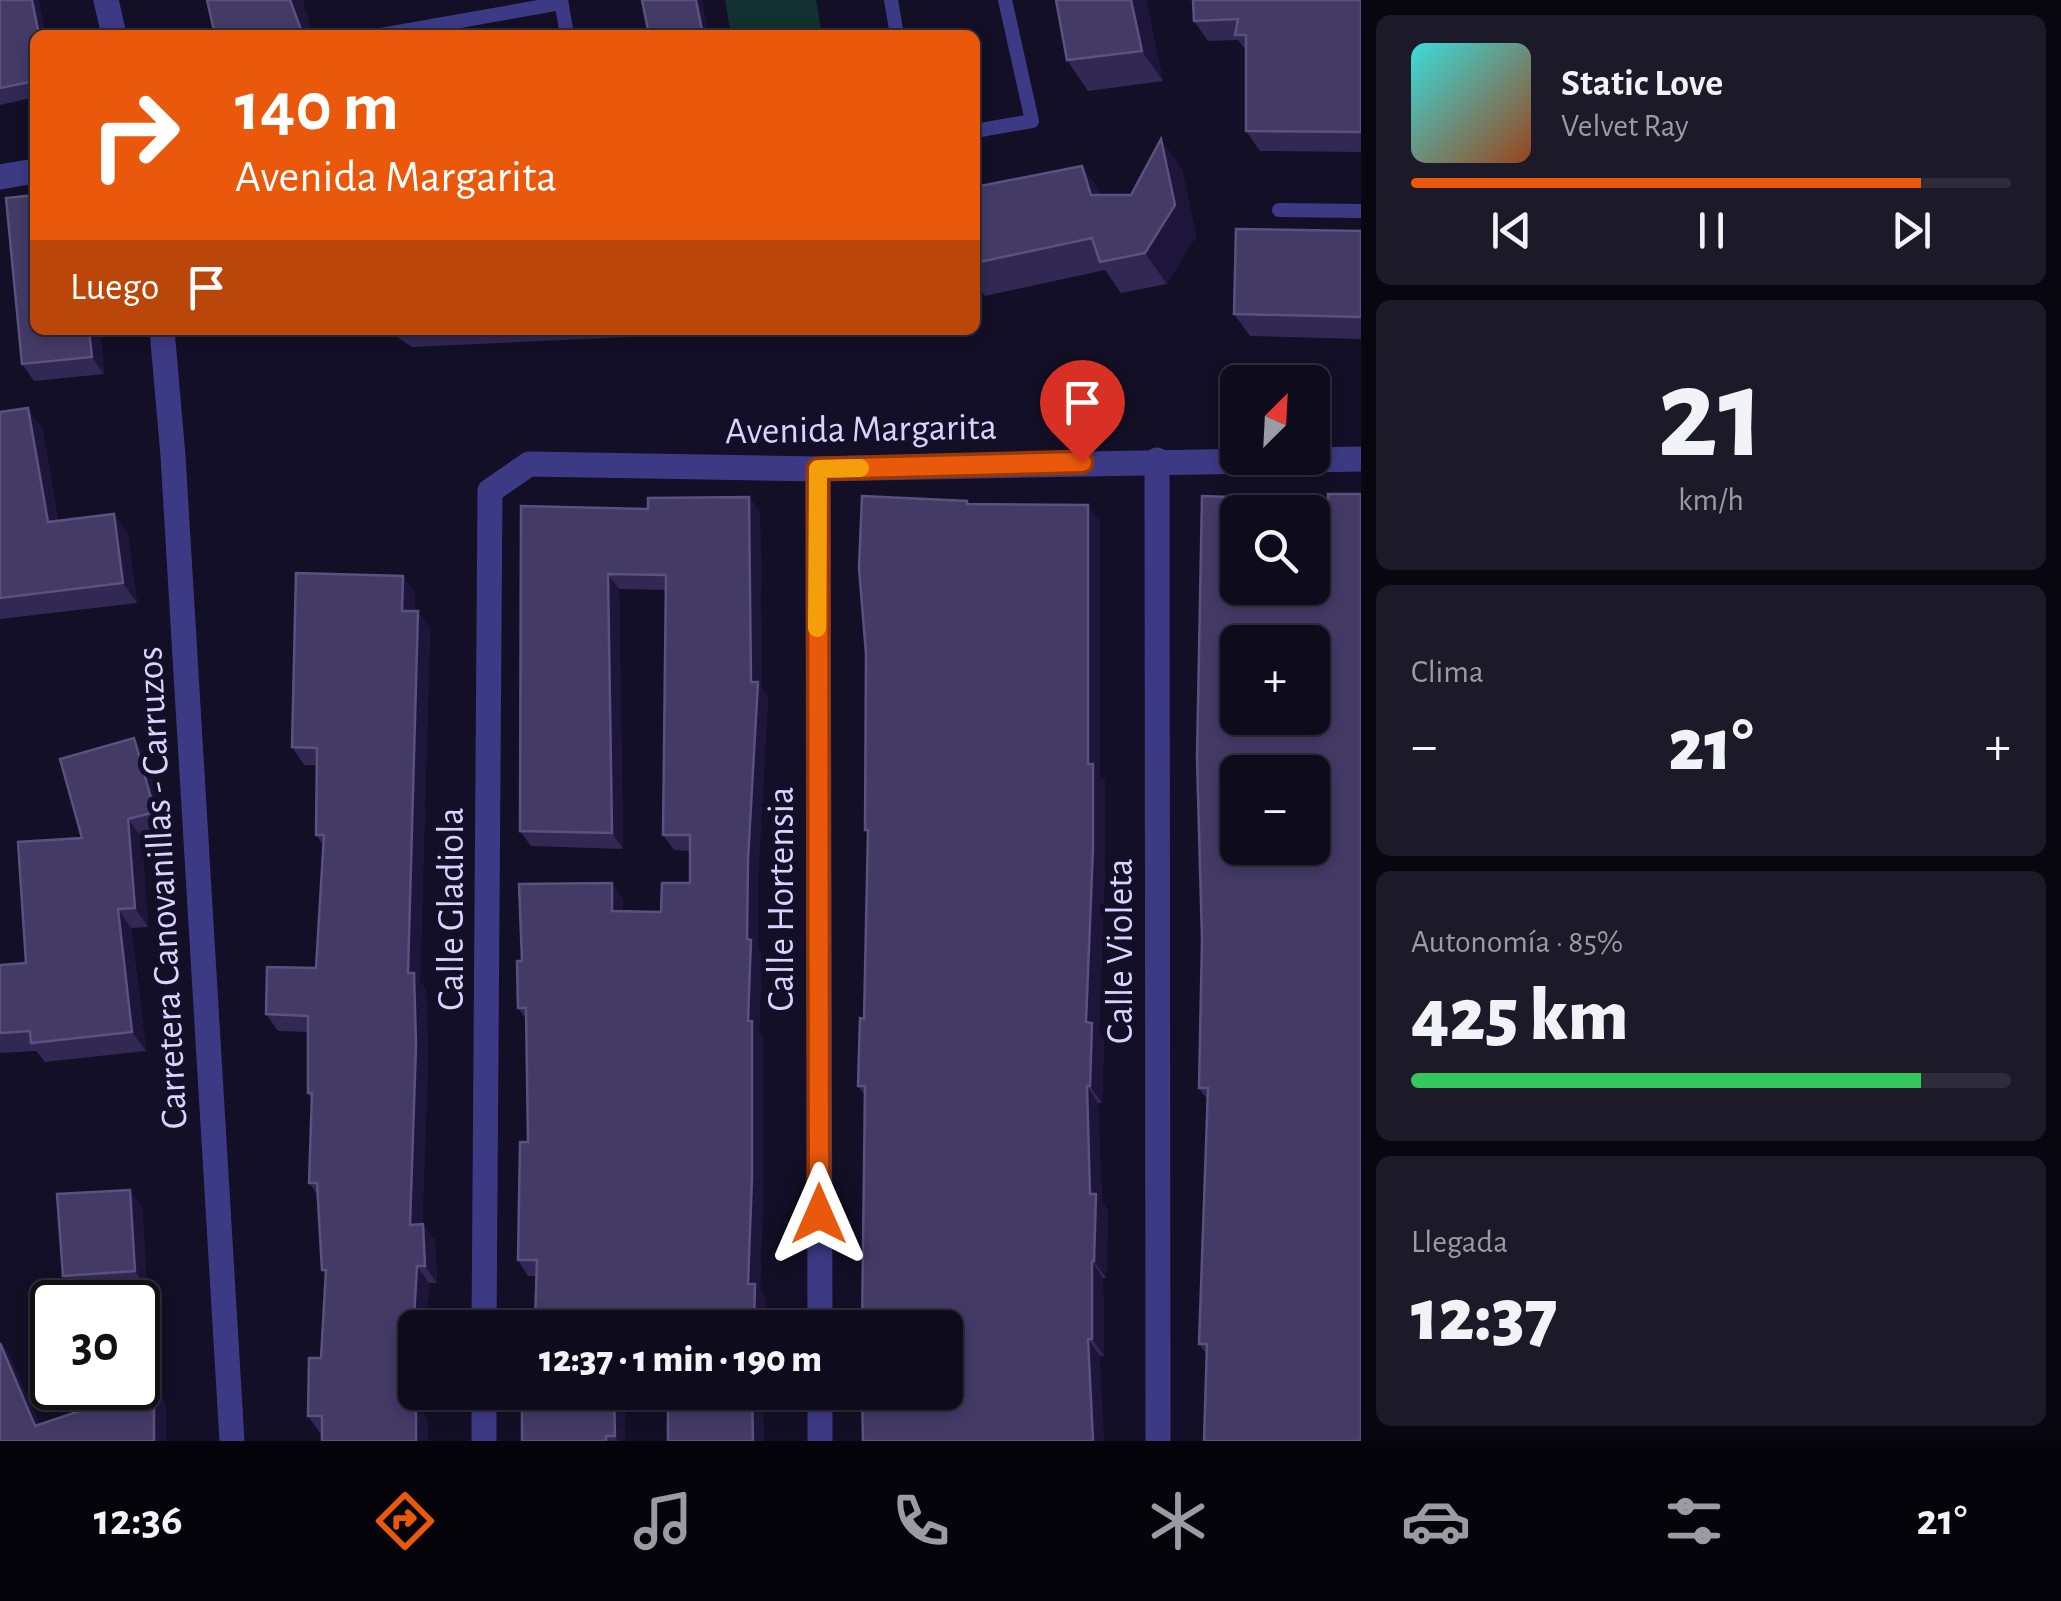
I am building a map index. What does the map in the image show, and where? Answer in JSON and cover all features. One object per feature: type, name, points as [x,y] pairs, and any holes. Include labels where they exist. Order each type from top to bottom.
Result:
[{"type":"street","points":[[106,0],[113,30]]},
{"type":"street","points":[[0,177],[30,172]]},
{"type":"street","name":"Carretera Canovanillas - Carruzos","points":[[162,335],[232,1441]]},
{"type":"street","name":"Avenida Margarita","points":[[490,492],[529,464],[818,469],[1361,459]]},
{"type":"street","name":"Calle Violeta","points":[[1157,460],[1158,1441]]},
{"type":"street","name":"Calle Hortensia","points":[[818,469],[820,1310]]},
{"type":"street","name":"Calle Gladiola","points":[[484,1310],[490,492]]},
{"type":"street","points":[[484,1410],[484,1441]]},
{"type":"street","points":[[820,1410],[820,1441]]},
{"type":"lane","points":[[892,0],[896,30]]},
{"type":"lane","points":[[980,130],[1032,121],[1005,0]]},
{"type":"lane","points":[[408,30],[561,2],[566,30]]},
{"type":"lane","points":[[1278,210],[1361,210]]},
{"type":"green space","points":[[725,0],[816,0],[821,30],[730,30]]},
{"type":"building","points":[[0,0],[32,0],[38,30],[30,30],[30,82],[0,88]]},
{"type":"building","points":[[207,0],[290,0],[301,30],[214,30]]},
{"type":"building","points":[[642,0],[696,0],[702,30],[648,30]]},
{"type":"building","points":[[1056,0],[1131,0],[1142,51],[1067,60]]},
{"type":"building","points":[[1193,0],[1361,0],[1361,132],[1246,131],[1246,35],[1235,35],[1238,19],[1194,21]]},
{"type":"building","points":[[1161,139],[1175,205],[1145,253],[1100,262],[1092,238],[980,262],[980,186],[1082,166],[1091,195],[1131,195]]},
{"type":"building","points":[[30,196],[30,335],[90,335],[92,357],[22,364],[6,198]]},
{"type":"building","points":[[1236,229],[1361,231],[1361,317],[1234,314]]},
{"type":"building","points":[[28,408],[48,522],[114,514],[123,583],[0,598],[0,412]]},
{"type":"building","points":[[1328,494],[1361,494],[1361,1441],[1204,1441],[1207,1344],[1199,1344],[1208,1088],[1199,1088],[1202,940],[1197,758],[1202,496],[1220,497],[1220,605],[1330,605]]},
{"type":"building","points":[[862,496],[967,504],[1088,505],[1088,764],[1093,764],[1093,848],[1086,1022],[1092,1023],[1087,1086],[1090,1194],[1096,1194],[1092,1339],[1088,1339],[1093,1441],[863,1441],[862,1410],[963,1410],[963,1310],[862,1310],[865,1086],[858,1086],[860,1018],[864,1019],[868,830],[866,654],[859,568]]},
{"type":"building","points":[[749,497],[751,682],[758,682],[747,939],[751,940],[748,1021],[752,1021],[748,1284],[755,1284],[754,1310],[535,1310],[537,1260],[518,1260],[520,1142],[528,1142],[526,1008],[518,1008],[517,961],[522,961],[519,884],[612,883],[612,911],[661,912],[662,883],[690,883],[690,835],[663,835],[666,575],[608,574],[612,833],[520,831],[521,506],[648,509],[648,498]]},
{"type":"building","points":[[296,573],[403,576],[402,611],[418,611],[408,973],[414,973],[416,1045],[410,1225],[423,1224],[425,1266],[417,1266],[414,1310],[398,1310],[398,1410],[416,1410],[416,1441],[322,1441],[322,1416],[308,1416],[309,1358],[321,1358],[326,1270],[322,1270],[317,1183],[309,1183],[312,1093],[308,1093],[308,1016],[266,1014],[267,967],[316,968],[324,835],[316,835],[317,748],[292,747]]},
{"type":"building","points":[[134,738],[155,812],[128,819],[135,908],[118,909],[132,1032],[31,1043],[30,1031],[0,1033],[0,965],[26,963],[18,842],[82,838],[60,759]]},
{"type":"building","points":[[130,1190],[135,1271],[63,1276],[57,1194]]},
{"type":"building","points":[[0,1343],[35,1426],[83,1410],[154,1410],[154,1441],[0,1441]]},
{"type":"building","points":[[522,1410],[614,1410],[615,1436],[606,1436],[606,1441],[522,1441]]},
{"type":"building","points":[[668,1410],[752,1410],[753,1441],[668,1441]]},
{"type":"slow traffic","points":[[817,628],[818,469],[860,468]]},
{"type":"route","points":[[819,1214],[818,469],[1082,462]]}]
